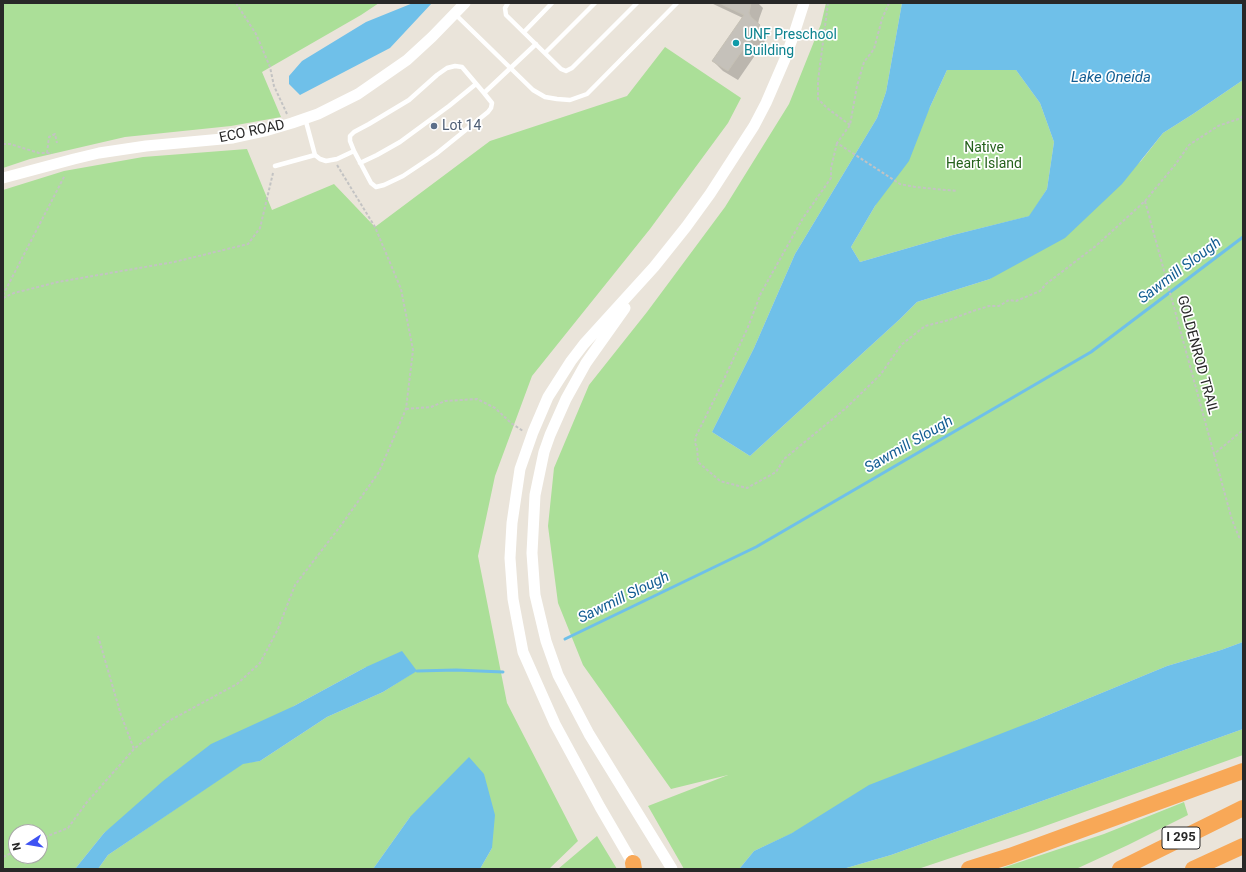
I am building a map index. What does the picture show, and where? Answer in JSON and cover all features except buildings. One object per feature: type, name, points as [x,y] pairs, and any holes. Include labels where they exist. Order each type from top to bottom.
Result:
[{"type":"highway","points":[[969,869],[1010,856],[1243,770]]},
{"type":"highway","name":"I 295","points":[[1120,869],[1243,808]]},
{"type":"highway","name":"I 295","points":[[1193,869],[1243,846]]},
{"type":"highway","points":[[1213,869],[1243,855]]},
{"type":"street","name":"ECO ROAD","points":[[3,178],[99,153],[146,146],[233,138],[292,123],[338,104],[358,94],[381,79],[406,60],[432,37],[465,3]]},
{"type":"street","points":[[634,867],[554,724],[523,652],[513,598],[510,558],[512,523],[520,469],[531,436],[548,397],[571,361],[584,344],[654,267],[686,228],[754,126],[785,59],[804,3]]},
{"type":"street","points":[[654,267],[586,363],[566,399],[550,435],[544,452],[535,495],[532,553],[535,595],[546,641],[558,675],[593,741],[672,869]]},
{"type":"lane","points":[[508,3],[505,8],[506,15],[561,69],[566,71],[570,70],[638,3]]},
{"type":"lane","points":[[524,32],[552,3]]},
{"type":"lane","points":[[545,53],[595,3]]},
{"type":"lane","points":[[455,14],[533,90],[545,97],[570,100],[587,94],[677,3]]},
{"type":"lane","points":[[484,93],[536,44]]},
{"type":"lane","points":[[456,66],[462,67],[476,84],[492,103],[491,108],[436,154],[402,176],[384,185],[376,186],[371,183],[350,141],[350,136],[354,132],[409,100],[447,68],[456,66]]},
{"type":"lane","points":[[360,162],[377,155],[400,142],[438,115],[476,84]]},
{"type":"lane","points":[[305,118],[315,155],[320,159],[326,161],[354,151]]},
{"type":"lane","points":[[275,166],[315,155]]},
{"type":"path","points":[[236,3],[256,34],[270,67],[274,86],[292,123]]},
{"type":"path","points":[[828,3],[818,80],[818,99],[827,108],[850,125]]},
{"type":"path","points":[[888,3],[874,49],[864,62],[856,86],[850,125],[838,143],[831,168],[831,178],[804,218],[761,293],[748,327],[696,436],[695,443],[697,447],[698,462],[720,481],[747,488],[776,472],[784,459],[846,408],[881,374],[901,345],[924,326],[949,320],[989,306],[999,306],[1009,300],[1016,301],[1040,291],[1046,284],[1097,245],[1145,201],[1175,165],[1189,145],[1218,126],[1243,116]]},
{"type":"path","points":[[47,153],[49,137],[55,134],[57,143]]},
{"type":"path","points":[[838,143],[900,184],[915,188],[957,191]]},
{"type":"path","points":[[48,837],[68,828],[87,802],[134,749],[167,722],[237,684],[260,663],[278,629],[295,585],[342,524],[379,472],[406,409],[413,350],[401,289],[375,227],[333,159]]},
{"type":"path","points":[[3,298],[14,293],[58,282],[174,262],[248,244],[260,228],[275,166]]},
{"type":"path","points":[[3,295],[65,175]]},
{"type":"path","name":"GOLDENROD TRAIL","points":[[1145,201],[1232,520],[1239,537],[1243,539]]},
{"type":"path","points":[[406,409],[431,407],[445,401],[477,399],[495,408],[511,423],[531,436]]},
{"type":"path","points":[[1214,454],[1243,430]]},
{"type":"path","points":[[98,636],[120,715],[134,749]]},
{"type":"green space","points":[[3,3],[379,3],[262,72],[281,117],[231,126],[125,137],[30,159],[3,168]]},
{"type":"green space","points":[[826,3],[902,3],[886,92],[877,118],[795,254],[754,348],[712,432],[750,456],[917,302],[990,279],[1141,161],[1163,133],[1243,80],[1243,642],[1167,666],[1036,720],[754,851],[740,868],[741,869],[684,869],[648,806],[728,775],[671,789],[583,665],[558,603],[548,526],[554,468],[589,385],[647,312],[725,207],[789,104],[821,24]]},
{"type":"green space","points":[[665,47],[741,98],[728,123],[650,229],[532,376],[495,476],[478,556],[507,703],[578,841],[549,869],[480,869],[492,848],[410,817],[373,869],[98,869],[108,855],[243,763],[260,761],[327,717],[383,692],[416,671],[366,667],[294,706],[104,833],[75,869],[3,869],[3,190],[64,171],[143,157],[247,149],[272,210],[334,184],[375,227],[490,141],[627,96]]},
{"type":"green space","name":"Native Heart Island","points":[[947,70],[1016,70],[1040,103],[1054,142],[1047,189],[1030,216],[953,235],[860,262],[851,247],[930,107]]},
{"type":"green space","points":[[1243,729],[1243,755],[1034,830],[918,869],[843,869],[891,855]]},
{"type":"green space","points":[[1184,802],[1188,815],[1076,869],[999,869],[1104,834]]},
{"type":"green space","points":[[597,836],[617,869],[558,869]]},
{"type":"water","points":[[413,3],[432,3],[390,48],[300,95],[289,84],[289,76],[302,61],[366,22]]},
{"type":"water","name":"Lake Oneida","points":[[902,3],[1243,3],[1243,80],[1163,133],[1122,184],[1065,238],[990,279],[917,302],[750,456],[712,432],[754,348],[795,254],[877,118],[886,92]],"holes":[[[947,70],[1016,70],[1040,103],[1054,142],[1047,189],[1029,216],[953,235],[860,262],[851,247],[875,206],[909,161],[930,107]]]},
{"type":"water","points":[[1243,642],[1243,729],[891,855],[843,869],[740,868],[754,851],[792,833],[869,785],[1036,720],[1167,666]]},
{"type":"water","points":[[402,651],[417,671],[383,692],[327,717],[260,761],[243,764],[108,855],[98,869],[75,869],[104,833],[163,781],[211,744],[294,706],[366,667]]},
{"type":"water","points":[[469,757],[484,774],[495,815],[492,848],[480,869],[373,869],[410,817]]},
{"type":"waterway","name":"Sawmill Slough","points":[[565,639],[756,547],[1091,352],[1243,237]]},
{"type":"waterway","points":[[417,671],[456,670],[503,672]]},
{"type":"place","name":"UNF Preschool Building","points":[[736,43]]},
{"type":"place","name":"Lot 14","points":[[434,126]]}]
